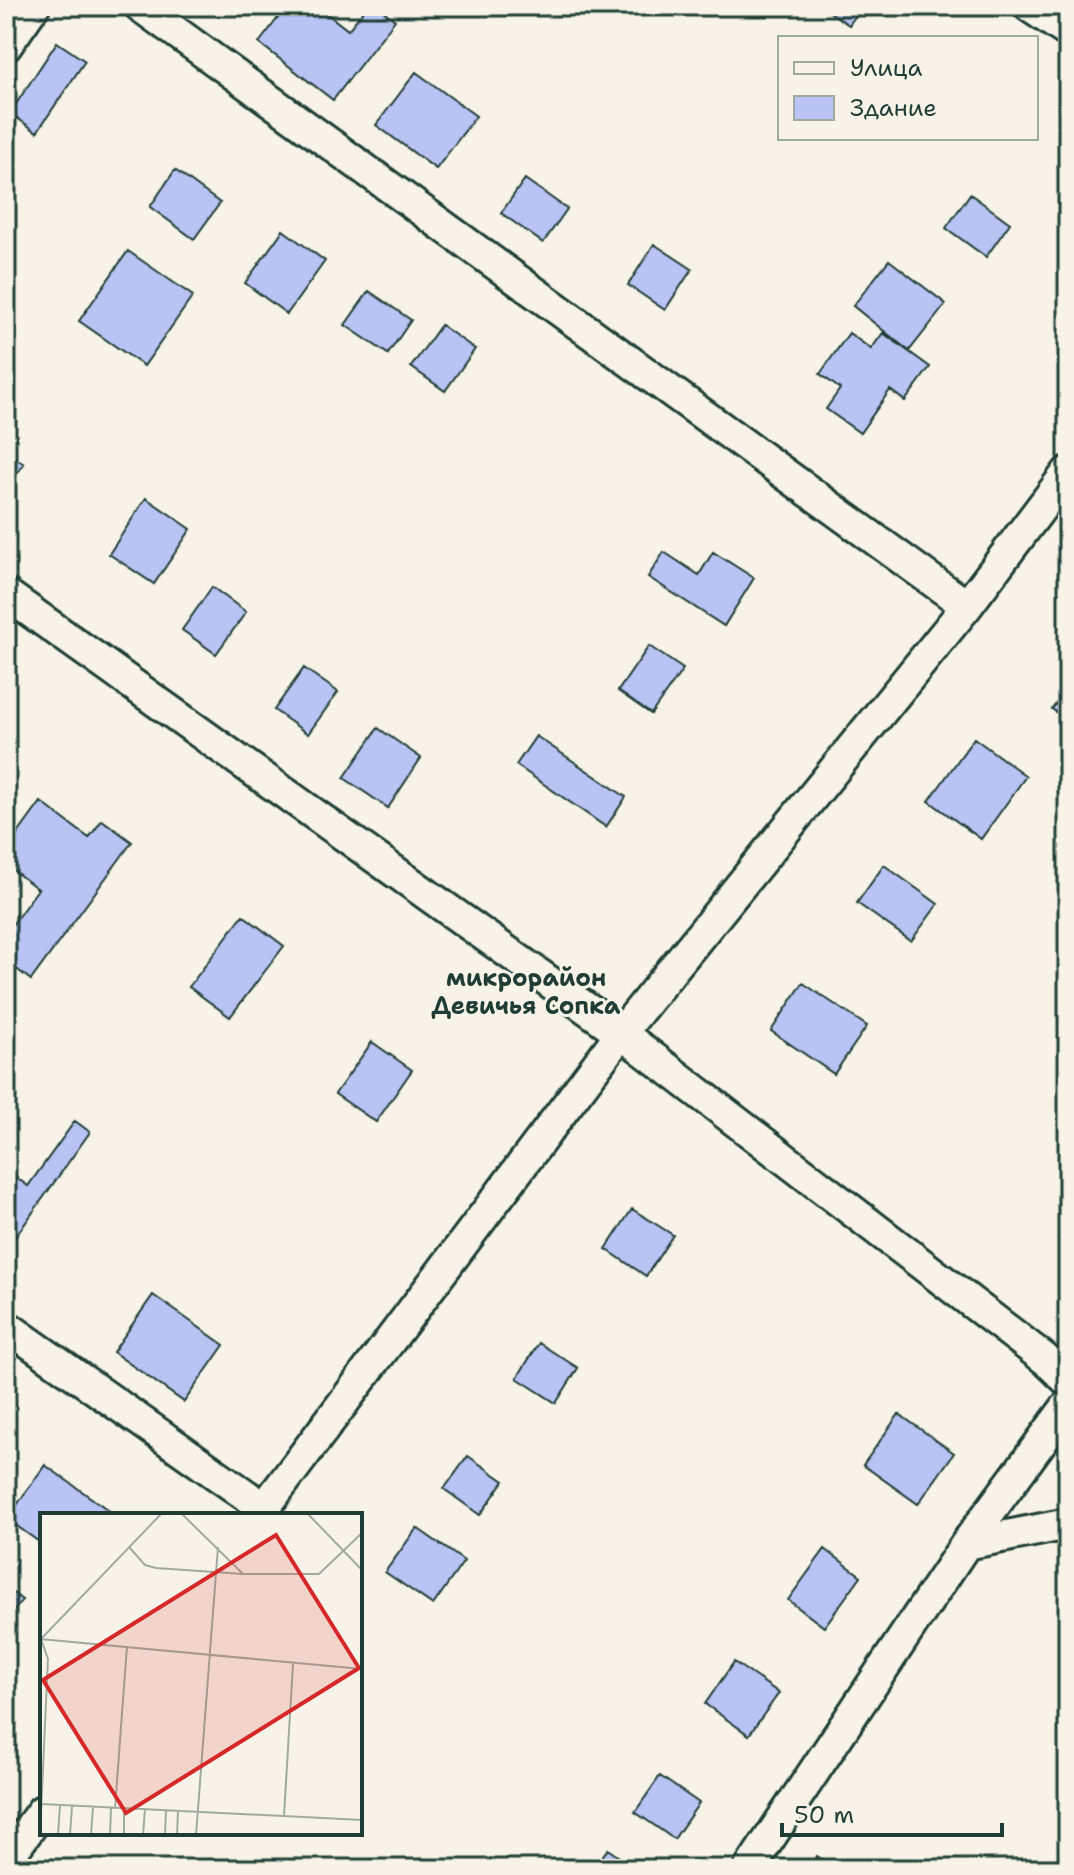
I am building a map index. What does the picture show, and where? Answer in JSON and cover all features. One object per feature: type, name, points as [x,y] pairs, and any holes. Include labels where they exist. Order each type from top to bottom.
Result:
[{"type":"street","points":[[6,46],[34,6]]},
{"type":"street","points":[[140,6],[967,606]]},
{"type":"street","points":[[1029,6],[1068,32]]},
{"type":"street","points":[[6,1326],[261,1512],[621,1033],[967,606],[1068,472]]},
{"type":"street","points":[[6,594],[621,1033],[1045,1359],[1068,1381]]},
{"type":"street","points":[[749,1869],[966,1544],[1068,1405]]},
{"type":"street","points":[[966,1544],[1068,1524]]},
{"type":"street","points":[[6,1860],[40,1814]]},
{"type":"building","points":[[287,6],[317,6],[348,30],[367,6],[377,6],[395,20],[333,100],[259,43]]},
{"type":"building","points":[[821,6],[862,6],[849,25]]},
{"type":"building","points":[[57,42],[85,61],[37,132],[10,113]]},
{"type":"building","points":[[416,72],[476,116],[436,169],[376,125]]},
{"type":"building","points":[[175,170],[220,203],[194,239],[150,207]]},
{"type":"building","points":[[525,179],[567,209],[543,243],[501,213]]},
{"type":"building","points":[[970,194],[1010,223],[986,257],[946,228]]},
{"type":"building","points":[[283,230],[325,261],[287,314],[245,283]]},
{"type":"building","points":[[654,244],[692,269],[665,310],[628,285]]},
{"type":"building","points":[[128,251],[193,296],[144,366],[79,321]]},
{"type":"building","points":[[889,260],[946,304],[909,351],[853,306]]},
{"type":"building","points":[[369,291],[411,320],[388,354],[345,325]]},
{"type":"building","points":[[441,325],[475,349],[445,391],[411,367]]},
{"type":"building","points":[[849,333],[871,349],[883,333],[930,367],[905,401],[890,390],[860,433],[826,409],[840,389],[820,374]]},
{"type":"building","points":[[6,451],[24,464],[6,489]]},
{"type":"building","points":[[146,498],[191,529],[154,584],[109,554]]},
{"type":"building","points":[[664,552],[699,575],[713,552],[754,578],[724,626],[648,577]]},
{"type":"building","points":[[212,587],[246,612],[216,654],[182,630]]},
{"type":"building","points":[[649,646],[683,669],[651,714],[618,691]]},
{"type":"building","points":[[304,668],[338,692],[308,734],[274,710]]},
{"type":"building","points":[[1068,688],[1068,721],[1052,709]]},
{"type":"building","points":[[378,728],[421,758],[388,808],[344,778]]},
{"type":"building","points":[[536,736],[626,797],[606,827],[516,765]]},
{"type":"building","points":[[974,738],[1026,776],[981,839],[929,801]]},
{"type":"building","points":[[41,802],[89,838],[102,820],[132,842],[31,980],[6,961],[6,933],[38,889],[6,865],[6,850]]},
{"type":"building","points":[[884,865],[938,904],[911,941],[857,903]]},
{"type":"building","points":[[243,915],[284,946],[230,1017],[189,987]]},
{"type":"building","points":[[803,983],[867,1026],[834,1074],[771,1031]]},
{"type":"building","points":[[372,1042],[412,1070],[376,1122],[335,1094]]},
{"type":"building","points":[[75,1121],[90,1132],[6,1250],[6,1170],[28,1186]]},
{"type":"building","points":[[632,1209],[673,1235],[646,1276],[606,1249]]},
{"type":"building","points":[[1068,1222],[1068,1245],[1058,1238]]},
{"type":"building","points":[[153,1295],[224,1345],[184,1402],[113,1352]]},
{"type":"building","points":[[539,1343],[578,1368],[556,1403],[517,1378]]},
{"type":"building","points":[[899,1414],[954,1453],[918,1504],[863,1465]]},
{"type":"building","points":[[468,1456],[504,1481],[480,1515],[444,1489]]},
{"type":"building","points":[[45,1465],[111,1512],[40,1513],[40,1543],[7,1519]]},
{"type":"building","points":[[417,1528],[464,1561],[433,1605],[385,1572]]},
{"type":"building","points":[[825,1549],[861,1576],[824,1627],[788,1600]]},
{"type":"building","points":[[6,1588],[22,1600],[6,1623]]},
{"type":"building","points":[[734,1662],[779,1693],[749,1735],[705,1704]]},
{"type":"building","points":[[660,1776],[699,1803],[674,1839],[635,1812]]},
{"type":"building","points":[[608,1849],[635,1869],[592,1869]]},
{"type":"building","points":[[817,1856],[837,1869],[809,1869]]},
{"type":"district","name":"микрорайон Девичья Сопка","points":[[526,992]]}]
